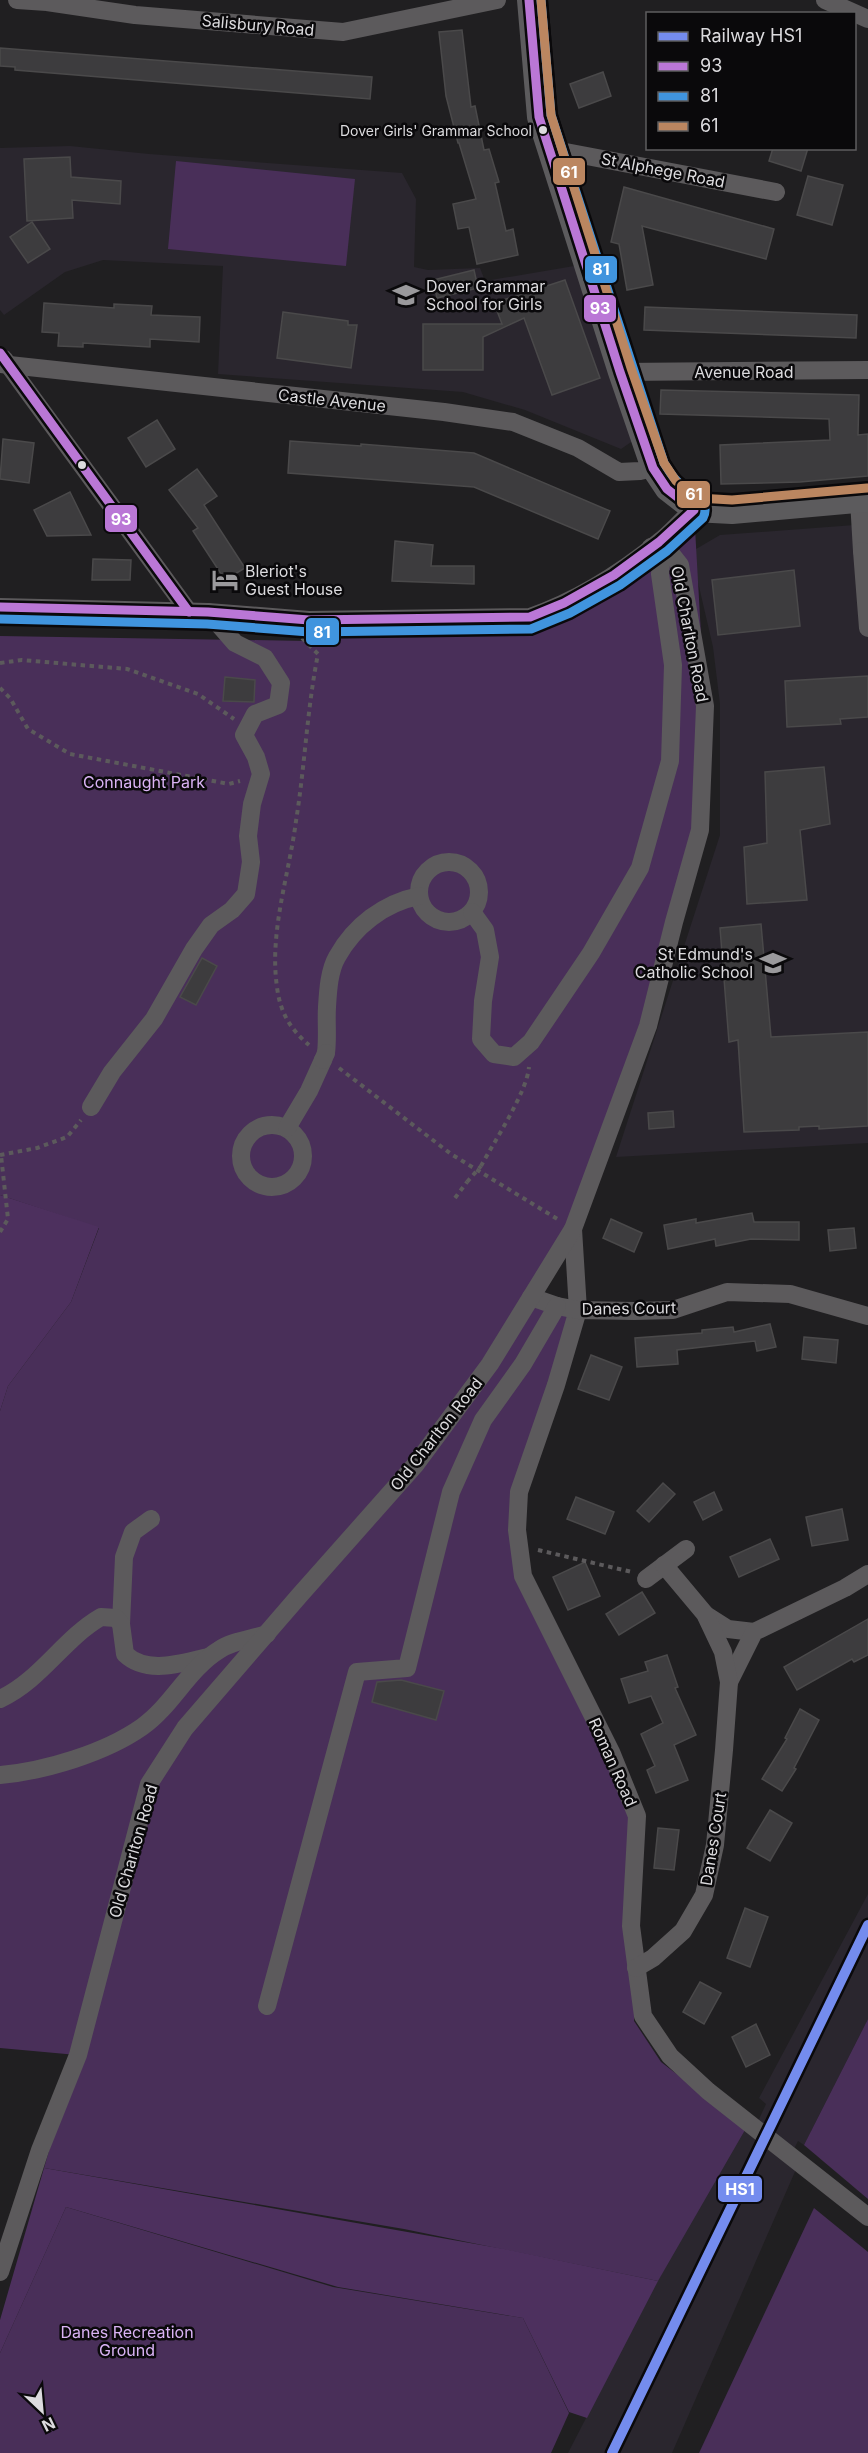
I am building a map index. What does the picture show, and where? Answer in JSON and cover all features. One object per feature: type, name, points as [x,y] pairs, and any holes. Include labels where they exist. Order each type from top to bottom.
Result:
[{"type":"main road","points":[[529,0],[539,117],[653,468],[667,489],[694,510],[732,512],[863,500]]},
{"type":"street","name":"Salisbury Road","points":[[17,0],[47,1],[135,15],[343,32],[497,0]]},
{"type":"street","points":[[825,0],[852,12]]},
{"type":"street","name":"St Alphege Road","points":[[550,149],[776,192]]},
{"type":"street","points":[[3,361],[189,612]]},
{"type":"street","name":"Castle Avenue","points":[[3,361],[513,422],[578,448],[618,472],[653,468]]},
{"type":"street","name":"Avenue Road","points":[[620,372],[868,370]]},
{"type":"street","points":[[863,500],[868,628]]},
{"type":"street","points":[[0,607],[208,612],[309,620],[530,617],[553,609],[610,576],[656,544],[694,510]]},
{"type":"street","points":[[472,912],[485,930],[490,957],[483,1001],[481,1039],[494,1054],[514,1056],[531,1042],[591,953],[640,868],[670,761],[673,665],[660,574],[661,564],[656,544]]},
{"type":"street","name":"Old Charlton Road","points":[[0,2272],[40,2150],[78,2055],[149,1784],[185,1728],[416,1464],[490,1364],[531,1297],[564,1229],[648,1026],[700,830],[705,706],[681,565],[656,544]]},
{"type":"street","points":[[91,1107],[112,1072],[154,1019],[194,949],[212,925],[232,910],[246,894],[251,862],[248,836],[252,804],[261,774],[256,757],[244,735],[255,714],[278,705],[281,682],[265,658],[235,643],[208,612]]},
{"type":"street","points":[[458,863],[474,874],[478,884],[477,904],[472,912],[464,918],[445,922],[427,914],[419,896],[423,877],[429,869],[438,864],[458,863]]},
{"type":"street","points":[[287,1128],[309,1091],[324,1056],[327,1000],[336,958],[353,934],[370,918],[389,906],[419,896]]},
{"type":"street","name":"Roman Road","points":[[564,1229],[578,1310],[556,1385],[519,1492],[517,1530],[523,1576],[611,1752],[637,1816],[631,1926],[643,2016],[670,2056],[746,2129],[796,2161],[868,2217]]},
{"type":"street","name":"Danes Court","points":[[531,1297],[578,1310],[673,1310],[727,1292],[790,1294],[868,1316]]},
{"type":"street","points":[[267,2006],[357,1672],[407,1668],[451,1492],[483,1420],[523,1364],[557,1306]]},
{"type":"street","points":[[151,1519],[133,1532],[124,1557],[121,1624],[125,1654],[134,1663],[149,1666],[170,1665],[208,1657]]},
{"type":"street","points":[[646,1579],[686,1549]]},
{"type":"street","name":"Danes Court","points":[[636,1968],[653,1958],[683,1931],[704,1895],[715,1845],[720,1804],[729,1682],[723,1652],[705,1614],[664,1565]]},
{"type":"street","points":[[754,1632],[845,1588],[868,1574]]},
{"type":"street","name":"Danes Court","points":[[705,1614],[728,1629],[754,1632],[729,1682]]},
{"type":"street","points":[[0,1699],[36,1676],[94,1621],[110,1616],[116,1618],[121,1624]]},
{"type":"street","points":[[0,1774],[18,1773],[63,1761],[115,1742],[143,1727],[208,1657],[221,1648],[267,1634]]},
{"type":"path","points":[[299,636],[318,654],[311,688],[297,819],[276,933],[277,986],[284,1017],[298,1036],[451,1154],[559,1219],[564,1229]]},
{"type":"path","points":[[0,663],[22,660],[127,669],[198,694],[232,719],[255,714]]},
{"type":"path","points":[[0,688],[10,698],[28,729],[70,754],[229,784],[261,774]]},
{"type":"path","points":[[455,1198],[481,1166],[516,1101],[528,1073],[531,1042]]},
{"type":"path","points":[[0,1233],[8,1219],[0,1155],[37,1148],[67,1137],[91,1107]]},
{"type":"path","points":[[534,1549],[636,1573],[646,1579]]},
{"type":"shaded area","name":"Dover Grammar School for Girls","points":[[70,146],[402,173],[416,199],[414,267],[428,270],[480,268],[485,281],[580,265],[637,438],[621,449],[525,410],[463,392],[218,374],[223,266],[103,260],[65,272],[4,315],[0,310],[0,148]]},
{"type":"shaded area","name":"St Edmund's Catholic School","points":[[868,524],[868,1143],[616,1157],[720,835],[720,704],[713,647],[691,552],[720,535]]},
{"type":"shaded area","points":[[0,1195],[99,1227],[71,1302],[8,1386],[0,1411]]},
{"type":"shaded area","points":[[868,1894],[868,2019],[804,2145],[798,2141],[789,2159],[797,2167],[672,2453],[568,2453],[647,2300],[747,2121],[755,2128],[766,2104],[759,2098]]},
{"type":"shaded area","points":[[44,2168],[504,2249],[658,2281],[587,2418],[569,2412],[523,2318],[338,2287],[66,2207],[0,2353],[0,2320]]},
{"type":"green space","points":[[176,161],[355,179],[346,266],[168,249]]},
{"type":"green space","name":"Connaught Park","points":[[694,510],[705,706],[700,830],[674,922],[573,1229],[531,1296],[578,1310],[520,1492],[523,1576],[637,1816],[634,2021],[661,2062],[704,2095],[749,2123],[658,2281],[404,2229],[44,2168],[77,2055],[0,2048],[0,1411],[8,1386],[71,1302],[99,1228],[0,1195],[0,636],[308,641],[309,620],[553,609]]},
{"type":"green space","points":[[868,2019],[868,2199],[804,2145]]},
{"type":"green space","name":"Danes Recreation Ground","points":[[66,2207],[333,2287],[523,2318],[569,2413],[551,2453],[0,2453],[0,2353]]},
{"type":"green space","points":[[814,2208],[868,2252],[868,2453],[699,2453]]},
{"type":"building","points":[[462,30],[471,107],[475,106],[484,150],[489,149],[499,182],[495,183],[506,231],[513,229],[518,255],[477,264],[469,227],[458,229],[453,204],[476,199],[446,96],[439,32]]},
{"type":"building","points":[[0,48],[372,77],[370,99],[15,70],[15,67],[0,66]]},
{"type":"building","points":[[603,72],[611,96],[579,108],[570,84]]},
{"type":"building","points":[[772,150],[807,150],[801,171],[769,161]]},
{"type":"building","points":[[70,157],[71,177],[121,181],[120,204],[72,200],[73,218],[27,221],[24,159]]},
{"type":"building","points":[[808,176],[843,185],[832,225],[797,215]]},
{"type":"building","points":[[624,187],[774,229],[766,259],[642,226],[653,285],[627,290],[619,244],[611,242]]},
{"type":"building","points":[[32,222],[50,249],[28,263],[10,237]]},
{"type":"building","points":[[474,270],[478,288],[437,298],[433,280]]},
{"type":"building","points":[[565,280],[600,378],[552,395],[524,318],[483,337],[483,370],[423,370],[423,324],[502,324],[494,303]]},
{"type":"building","points":[[44,303],[114,308],[114,304],[152,306],[151,315],[200,317],[199,342],[150,339],[150,347],[83,343],[83,347],[58,346],[59,333],[42,332]]},
{"type":"building","points":[[645,307],[857,315],[856,338],[644,330]]},
{"type":"building","points":[[283,312],[348,321],[348,325],[357,325],[351,368],[277,358]]},
{"type":"building","points":[[661,390],[859,395],[858,435],[868,434],[868,476],[800,482],[721,484],[720,445],[830,440],[829,419],[660,414]]},
{"type":"building","points":[[157,420],[175,449],[146,467],[128,438]]},
{"type":"building","points":[[3,439],[34,443],[29,483],[0,479]]},
{"type":"building","points":[[290,441],[474,453],[610,511],[598,539],[474,487],[288,473]]},
{"type":"building","points":[[197,469],[217,496],[204,505],[245,568],[225,580],[193,531],[198,528],[169,490]]},
{"type":"building","points":[[70,492],[91,535],[47,536],[34,510]]},
{"type":"building","points":[[395,541],[433,545],[431,566],[474,566],[474,584],[392,581]]},
{"type":"building","points":[[93,559],[131,560],[130,580],[92,580]]},
{"type":"building","points":[[794,570],[800,626],[718,635],[712,580]]},
{"type":"building","points":[[868,676],[868,717],[840,719],[841,724],[787,727],[785,681]]},
{"type":"building","points":[[225,677],[255,680],[254,702],[223,701]]},
{"type":"building","points":[[824,767],[830,824],[800,830],[807,900],[747,904],[744,847],[767,843],[765,772]]},
{"type":"building","points":[[761,924],[771,1037],[868,1032],[868,1126],[819,1129],[819,1126],[799,1127],[799,1130],[744,1132],[738,1040],[729,1042],[720,928]]},
{"type":"building","points":[[202,958],[217,966],[196,1005],[180,997]]},
{"type":"building","points":[[673,1111],[674,1127],[649,1129],[648,1113]]},
{"type":"building","points":[[752,1213],[754,1222],[799,1222],[799,1240],[751,1239],[716,1246],[715,1239],[668,1249],[664,1225],[696,1219],[696,1223]]},
{"type":"building","points":[[611,1219],[642,1233],[634,1252],[603,1238]]},
{"type":"building","points":[[854,1228],[856,1248],[830,1251],[828,1230]]},
{"type":"building","points":[[770,1324],[776,1347],[757,1351],[755,1341],[677,1350],[678,1364],[637,1367],[635,1338],[702,1333],[702,1330],[733,1327],[734,1332]]},
{"type":"building","points":[[804,1337],[838,1340],[836,1363],[802,1359]]},
{"type":"building","points":[[591,1355],[622,1367],[609,1400],[578,1389]]},
{"type":"building","points":[[663,1483],[675,1494],[649,1522],[637,1511]]},
{"type":"building","points":[[714,1492],[722,1510],[703,1520],[694,1502]]},
{"type":"building","points":[[576,1497],[614,1512],[605,1534],[567,1519]]},
{"type":"building","points":[[842,1509],[848,1540],[812,1546],[806,1517]]},
{"type":"building","points":[[770,1539],[779,1559],[739,1577],[730,1557]]},
{"type":"building","points":[[585,1562],[600,1596],[568,1610],[553,1577]]},
{"type":"building","points":[[642,1592],[655,1613],[619,1635],[606,1614]]},
{"type":"building","points":[[868,1619],[868,1655],[854,1662],[852,1659],[797,1690],[784,1667]]},
{"type":"building","points":[[667,1655],[678,1687],[675,1688],[696,1735],[674,1745],[688,1780],[656,1793],[647,1770],[655,1766],[641,1734],[663,1723],[651,1696],[629,1703],[621,1679],[648,1671],[645,1662]]},
{"type":"building","points":[[401,1680],[444,1691],[436,1720],[372,1702],[377,1682]]},
{"type":"building","points":[[800,1709],[819,1720],[794,1768],[796,1769],[782,1791],[762,1779],[787,1739],[785,1738]]},
{"type":"building","points":[[770,1810],[792,1823],[770,1861],[747,1848]]},
{"type":"building","points":[[658,1828],[679,1830],[674,1870],[654,1868]]},
{"type":"building","points":[[745,1908],[768,1917],[750,1967],[727,1958]]},
{"type":"building","points":[[700,1982],[721,1993],[704,2024],[683,2012]]},
{"type":"building","points":[[756,2024],[770,2055],[746,2067],[732,2037]]},
{"type":"rail line","name":"HS1","points":[[612,2453],[868,1925]]},
{"type":"transit line","name":"93","points":[[0,607],[208,612],[309,620],[530,617],[564,603],[614,575],[659,542],[694,510],[667,489],[653,468],[620,372],[539,117],[529,0]]},
{"type":"transit line","name":"81","points":[[0,619],[207,624],[309,632],[531,629],[570,613],[620,585],[667,551],[703,518],[705,512],[702,502],[676,480],[664,463],[551,115],[541,0]]},
{"type":"transit line","name":"61","points":[[541,0],[551,115],[631,368],[664,463],[676,481],[698,498],[732,500],[867,488]]},
{"type":"transit line","name":"93","points":[[0,353],[189,612]]},
{"type":"place","name":"Dover Girls' Grammar School","points":[[543,130]]},
{"type":"place","name":"Dover Grammar School for Girls","points":[[406,295]]},
{"type":"place","name":"Bleriot's Guest House","points":[[225,580]]},
{"type":"place","name":"St Edmund's Catholic School","points":[[773,963]]}]
